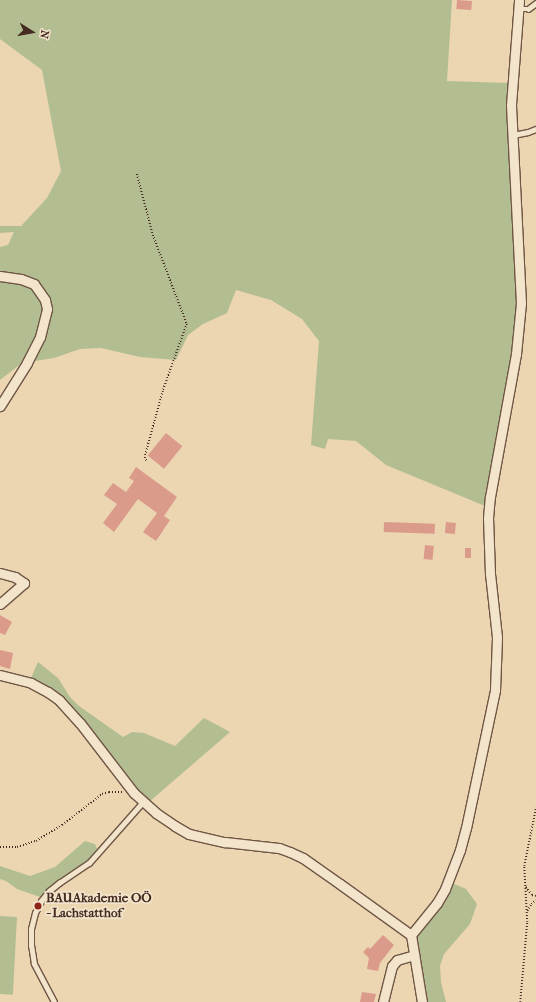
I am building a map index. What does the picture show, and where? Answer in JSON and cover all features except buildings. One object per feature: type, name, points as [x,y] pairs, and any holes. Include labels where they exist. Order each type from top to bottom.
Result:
[{"type":"street","points":[[411,935],[437,903],[445,889],[457,857],[466,828],[495,690],[497,637],[490,574],[488,518],[490,497],[516,354],[521,303],[511,135],[511,105],[518,5]]},
{"type":"street","points":[[0,276],[21,279],[34,284],[45,300],[47,309],[40,337],[31,357],[0,406]]},
{"type":"street","points":[[0,573],[15,577],[24,583],[0,604]]},
{"type":"street","points":[[0,675],[31,683],[59,700],[80,723],[134,793],[143,802],[168,821],[189,834],[225,842],[270,846],[303,858],[411,935],[422,1002]]},
{"type":"street","points":[[383,1002],[392,966],[397,960],[414,955]]},
{"type":"lane","points":[[518,5],[528,9],[536,3]]},
{"type":"lane","points":[[511,135],[536,129]]},
{"type":"lane","points":[[54,1002],[34,964],[31,946],[31,929],[40,901],[49,891],[89,863],[143,802]]},
{"type":"path","points":[[137,174],[153,236],[187,324],[163,391],[146,457],[147,462]]},
{"type":"path","points":[[0,847],[17,847],[36,841],[62,825],[102,794],[109,792],[134,793]]},
{"type":"path","points":[[520,1002],[527,912],[524,866],[536,807]]},
{"type":"path","points":[[525,886],[532,895],[536,896]]},
{"type":"path","points":[[527,912],[531,904],[536,900]]},
{"type":"green space","points":[[0,0],[452,0],[447,81],[509,83],[507,127],[517,275],[517,316],[513,352],[485,506],[386,465],[356,441],[328,439],[325,449],[311,445],[319,341],[302,319],[271,300],[236,290],[227,313],[203,324],[188,335],[176,360],[140,357],[101,348],[80,349],[54,358],[22,363],[0,380],[0,247],[8,245],[14,232],[0,233],[0,226],[21,226],[47,198],[61,171],[42,70],[0,39]]},
{"type":"green space","points":[[38,662],[58,678],[70,697],[79,706],[123,737],[132,732],[144,733],[175,746],[204,718],[230,732],[149,802],[130,783],[78,717],[31,678]]},
{"type":"green space","points":[[85,841],[95,844],[98,851],[89,861],[61,878],[40,897],[17,889],[6,881],[0,879],[0,866],[30,876],[55,867]]},
{"type":"green space","points":[[452,883],[466,889],[477,904],[470,924],[444,954],[440,966],[441,982],[446,1002],[428,1002],[417,939],[418,935]]},
{"type":"green space","points":[[0,916],[17,917],[13,995],[0,994]]},
{"type":"place","name":"BAUAkademie OÖ - Lachstatthof","points":[[38,906]]}]
